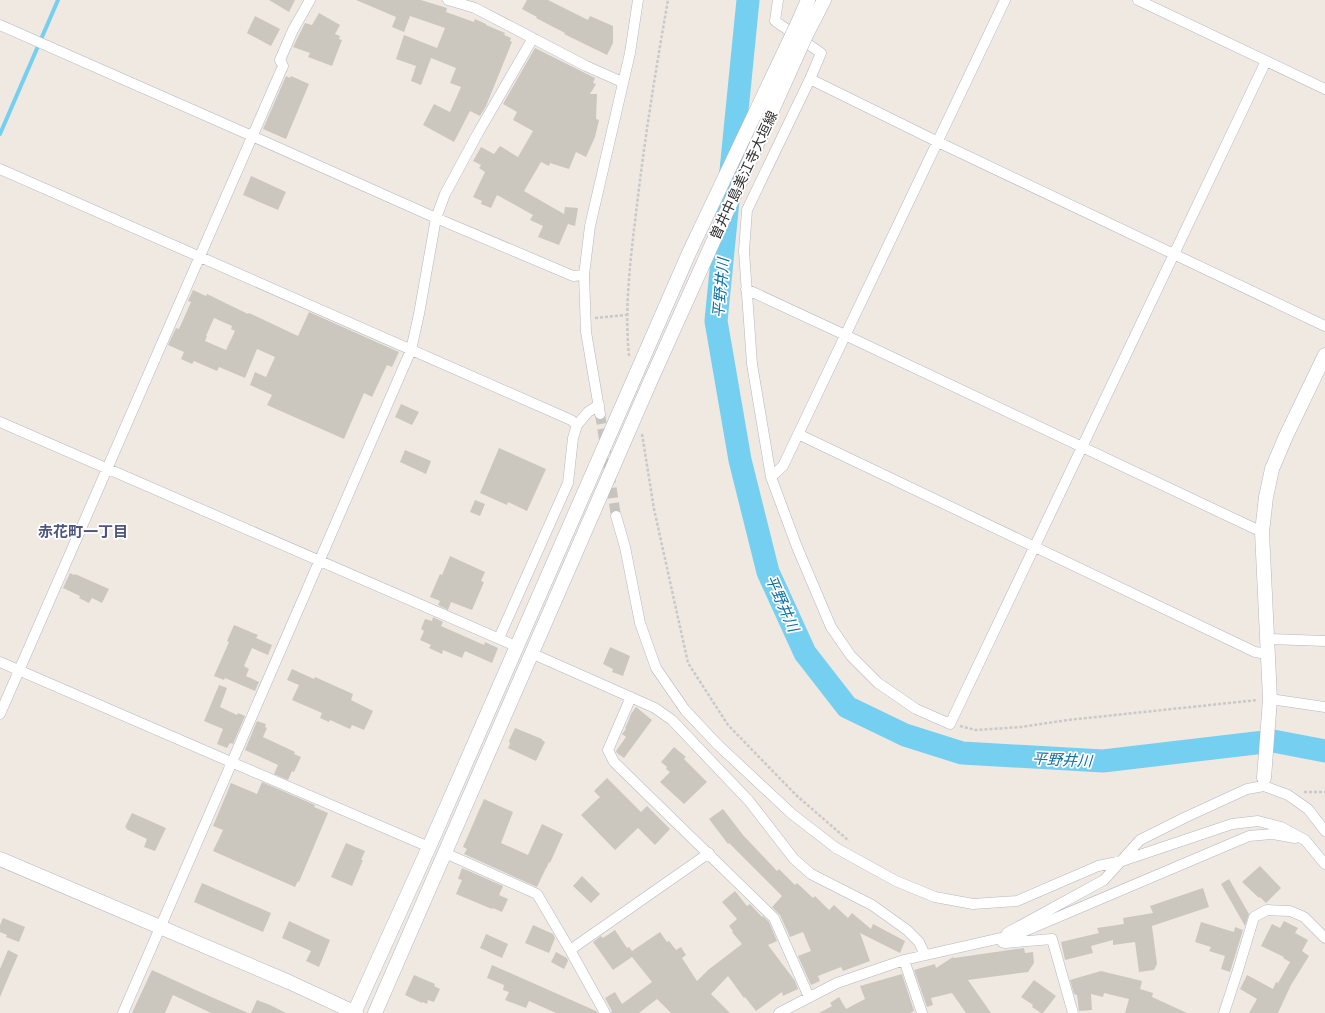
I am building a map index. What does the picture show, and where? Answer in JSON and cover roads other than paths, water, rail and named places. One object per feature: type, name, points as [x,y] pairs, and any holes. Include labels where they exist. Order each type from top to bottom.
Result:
[{"type":"main road","points":[[802,29],[808,0]]},
{"type":"main road","points":[[802,29],[824,0]]},
{"type":"main road","name":"曽井中島美江寺大垣線","points":[[355,1013],[518,647],[634,367],[802,29]]},
{"type":"main road","name":"曽井中島美江寺大垣線","points":[[375,1013],[802,29]]},
{"type":"main road","points":[[1264,782],[1270,703],[1262,532],[1266,497],[1272,469],[1286,436],[1325,355]]},
{"type":"main road","points":[[0,859],[289,982],[355,1013]]},
{"type":"street","points":[[0,714],[283,66],[280,60],[293,30],[310,0]]},
{"type":"street","points":[[448,0],[475,8],[586,66],[622,82]]},
{"type":"street","points":[[498,638],[568,483],[573,438],[578,424],[588,412],[600,409],[586,332],[584,275],[590,226],[601,172],[630,53],[638,0]]},
{"type":"street","points":[[778,0],[775,22],[821,52],[810,79],[747,210],[744,252],[752,364],[771,477],[797,547],[831,627],[852,656],[878,683],[916,710],[950,724],[1033,546],[1266,61]]},
{"type":"street","points":[[771,477],[783,466],[1005,0]]},
{"type":"street","points":[[1138,0],[1325,89]]},
{"type":"street","points":[[0,25],[436,218],[573,276],[584,275]]},
{"type":"street","points":[[122,1013],[411,350],[420,314],[436,218],[445,194],[478,133],[533,38]]},
{"type":"street","points":[[810,79],[938,142],[1325,326]]},
{"type":"street","points":[[0,169],[578,424]]},
{"type":"street","points":[[746,290],[845,335],[1262,532]]},
{"type":"street","points":[[0,422],[518,647]]},
{"type":"street","points":[[798,434],[1255,652],[1268,654]]},
{"type":"street","points":[[616,516],[625,546],[640,623],[656,668],[685,710],[717,744],[792,814],[836,848],[896,881],[935,897],[973,904],[1017,901],[1098,866],[1122,861],[1232,824],[1258,821],[1281,827],[1305,840],[1325,864]]},
{"type":"street","points":[[1267,639],[1325,641]]},
{"type":"street","points":[[531,653],[655,708],[672,720],[749,801],[794,859],[811,874],[872,905],[907,930],[919,942],[925,955]]},
{"type":"street","points":[[0,662],[430,847]]},
{"type":"street","points":[[631,697],[608,750],[614,762],[774,918],[809,997]]},
{"type":"street","points":[[1270,703],[1325,707]]},
{"type":"street","points":[[995,940],[1104,880],[1140,840],[1186,817],[1264,782],[1288,795],[1308,809],[1325,830]]},
{"type":"street","points":[[779,1013],[837,983],[904,960],[1018,934],[1249,836],[1273,834],[1305,840]]},
{"type":"street","points":[[445,853],[537,894],[605,1013]]},
{"type":"street","points":[[570,950],[708,853]]},
{"type":"street","points":[[1224,1013],[1254,917],[1267,910],[1290,911],[1304,918],[1325,938]]},
{"type":"street","points":[[995,940],[1005,943],[1052,939],[1073,1013]]},
{"type":"street","points":[[904,960],[922,1013]]},
{"type":"waterway","points":[[0,134],[58,0]]},
{"type":"waterway","name":"平野井川","points":[[748,0],[716,321],[740,460],[768,572],[805,653],[847,707],[905,735],[962,753],[1103,761],[1273,741],[1325,751]]},
{"type":"tunnel","points":[[600,414],[616,516]]},
{"type":"district","name":"赤花町一丁目","points":[[83,531]]}]
